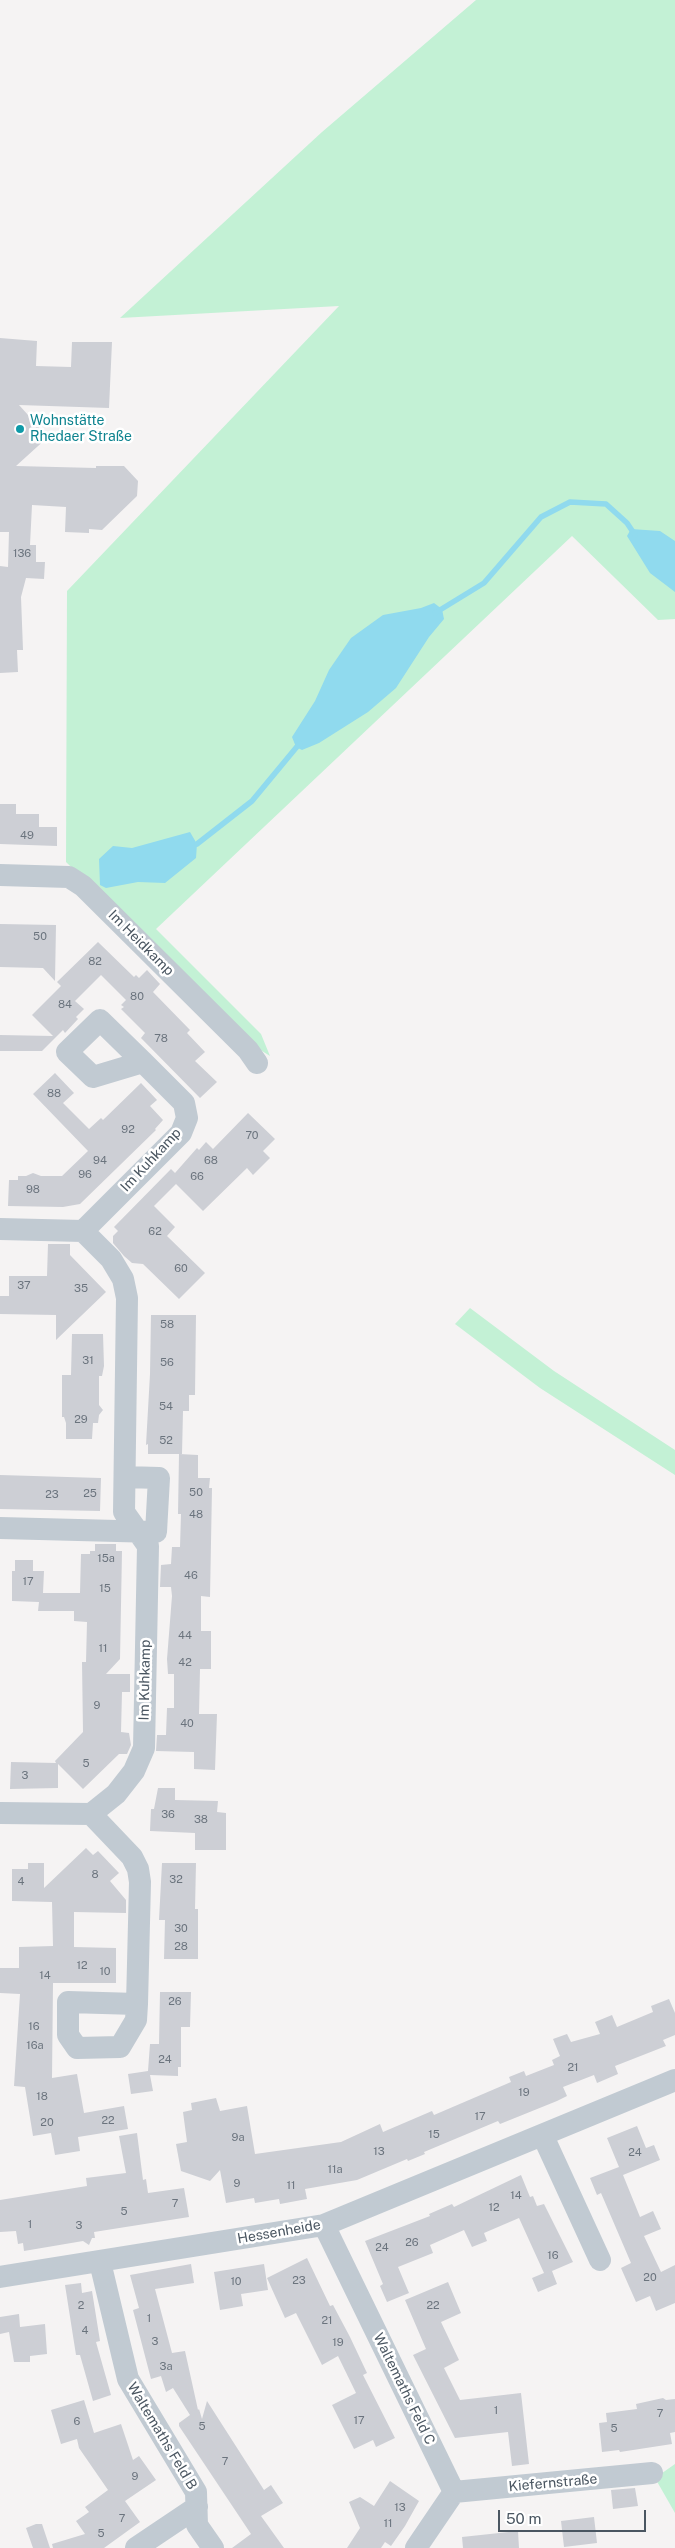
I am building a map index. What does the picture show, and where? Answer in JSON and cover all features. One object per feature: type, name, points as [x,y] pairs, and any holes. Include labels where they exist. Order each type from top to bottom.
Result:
[{"type":"street","name":"Im Heidkamp","points":[[0,875],[69,876],[84,886],[248,1050],[257,1063]]},
{"type":"street","name":"Im Kuhkamp","points":[[91,1814],[116,1794],[134,1771],[144,1748],[148,1546],[124,1512],[128,1298],[123,1279],[110,1259],[83,1231],[180,1133],[187,1118],[184,1103],[143,1062]]},
{"type":"street","points":[[0,1229],[83,1231]]},
{"type":"street","points":[[0,1528],[156,1532],[159,1478],[125,1478]]},
{"type":"street","points":[[0,1813],[91,1814],[132,1857],[138,1869],[137,2004]]},
{"type":"street","name":"Hessenheide","points":[[0,2278],[324,2225],[675,2080]]},
{"type":"street","points":[[543,2136],[600,2260]]},
{"type":"street","name":"Waltemaths Feld C","points":[[324,2225],[454,2492]]},
{"type":"street","name":"Waltemaths Feld B","points":[[100,2262],[128,2378],[196,2492],[197,2525],[213,2548]]},
{"type":"street","name":"Kiefernstraße","points":[[454,2492],[652,2474]]},
{"type":"street","points":[[416,2548],[454,2492]]},
{"type":"street","points":[[136,2548],[197,2507]]},
{"type":"green space","points":[[476,0],[675,0],[675,619],[658,620],[572,536],[156,929],[261,1034],[270,1056],[251,1044],[66,862],[67,591],[339,306],[120,318],[322,132]]},
{"type":"green space","points":[[470,1308],[554,1371],[675,1450],[675,1475],[540,1388],[455,1324]]},
{"type":"green space","points":[[675,2464],[675,2513],[655,2478]]},
{"type":"water","points":[[631,529],[660,531],[675,541],[675,592],[650,573],[627,536]]},
{"type":"water","points":[[434,603],[442,609],[444,619],[429,637],[396,688],[368,712],[319,743],[302,750],[296,747],[292,737],[315,701],[329,670],[351,638],[383,615],[421,608]]},
{"type":"water","points":[[190,832],[197,844],[196,858],[165,883],[138,882],[106,888],[100,885],[99,859],[113,846],[132,848]]},
{"type":"building","name":"Wohnstätte Rhedaer Straße","points":[[0,338],[37,341],[36,366],[71,367],[72,342],[112,342],[109,408],[19,405],[48,437],[16,466],[96,468],[96,466],[124,466],[138,481],[137,496],[102,530],[89,529],[89,533],[65,532],[66,507],[32,505],[30,545],[36,545],[36,562],[45,562],[44,579],[26,578],[21,597],[23,650],[17,650],[18,672],[0,673],[0,566],[8,567],[9,532],[0,532]]},
{"type":"building","points":[[0,804],[16,804],[16,814],[39,814],[39,827],[57,827],[57,846],[0,844]]},
{"type":"building","points":[[0,924],[56,925],[55,981],[43,968],[0,967]]},
{"type":"building","points":[[98,942],[134,977],[136,975],[139,978],[147,970],[160,984],[153,992],[190,1030],[187,1033],[205,1052],[195,1061],[217,1082],[200,1098],[141,1038],[145,1033],[121,1009],[124,1007],[121,1005],[126,1000],[101,975],[75,1001],[84,1009],[76,1017],[78,1019],[65,1033],[63,1030],[42,1051],[0,1051],[0,1035],[53,1036],[32,1015],[61,986],[57,982]]},
{"type":"building","points":[[55,1073],[74,1093],[63,1103],[89,1129],[101,1118],[103,1120],[141,1083],[157,1100],[150,1106],[163,1120],[156,1130],[80,1204],[63,1207],[8,1206],[9,1180],[18,1180],[18,1176],[26,1176],[33,1173],[41,1176],[62,1176],[88,1151],[33,1094]]},
{"type":"building","points":[[248,1113],[275,1139],[263,1151],[270,1158],[253,1175],[247,1168],[203,1211],[176,1184],[154,1206],[175,1227],[167,1236],[205,1273],[179,1299],[143,1264],[132,1263],[124,1256],[113,1243],[113,1236],[118,1231],[114,1227],[171,1169],[175,1173],[197,1148],[199,1150],[206,1142],[213,1149]]},
{"type":"building","points":[[48,1244],[70,1244],[70,1255],[106,1292],[56,1340],[56,1315],[0,1314],[0,1296],[9,1296],[9,1276],[47,1276]]},
{"type":"building","points":[[151,1315],[196,1315],[195,1395],[189,1395],[189,1411],[183,1411],[182,1454],[148,1454],[148,1444],[146,1445]]},
{"type":"building","points":[[72,1334],[103,1334],[104,1366],[102,1376],[99,1376],[99,1405],[103,1410],[99,1415],[98,1423],[93,1423],[92,1439],[66,1439],[66,1423],[64,1417],[62,1417],[62,1375],[71,1375]]},
{"type":"building","points":[[179,1454],[198,1455],[198,1478],[210,1478],[209,1488],[212,1488],[210,1597],[201,1596],[201,1631],[211,1631],[211,1669],[200,1669],[199,1714],[217,1714],[215,1770],[194,1769],[194,1752],[156,1751],[157,1735],[166,1735],[167,1708],[174,1708],[174,1674],[168,1674],[167,1659],[171,1587],[160,1587],[161,1565],[171,1564],[172,1547],[180,1547],[181,1514],[178,1514]]},
{"type":"building","points":[[0,1475],[101,1478],[100,1511],[0,1509]]},
{"type":"building","points":[[95,1544],[116,1544],[116,1551],[122,1551],[120,1659],[106,1674],[130,1674],[130,1692],[122,1692],[121,1732],[129,1733],[131,1745],[127,1754],[119,1754],[83,1789],[58,1764],[58,1788],[10,1789],[11,1762],[56,1763],[55,1761],[83,1732],[82,1662],[86,1662],[87,1622],[74,1621],[74,1611],[38,1611],[39,1602],[12,1601],[12,1571],[15,1571],[15,1560],[33,1560],[33,1571],[44,1571],[43,1593],[80,1593],[81,1554],[90,1554],[90,1551],[95,1551]]},
{"type":"building","points":[[158,1788],[175,1788],[175,1800],[218,1801],[217,1812],[226,1813],[226,1850],[195,1850],[195,1833],[150,1831],[151,1809],[154,1809]]},
{"type":"building","points":[[86,1848],[93,1855],[98,1851],[119,1873],[110,1881],[126,1900],[126,1913],[74,1912],[74,1947],[116,1948],[116,1983],[53,1983],[52,2078],[77,2074],[84,2113],[124,2106],[128,2129],[78,2137],[80,2151],[55,2155],[51,2133],[33,2136],[25,2087],[14,2086],[20,1994],[0,1993],[0,1968],[19,1968],[19,1947],[53,1946],[52,1902],[12,1901],[12,1869],[28,1869],[28,1863],[44,1863],[44,1888]]},
{"type":"building","points":[[162,1863],[196,1863],[195,1909],[198,1909],[198,1959],[164,1959],[165,1920],[159,1920]]},
{"type":"building","points":[[160,1992],[191,1992],[190,2027],[181,2027],[181,2067],[178,2067],[178,2076],[150,2075],[153,2091],[131,2094],[128,2074],[148,2071],[150,2044],[159,2044]]},
{"type":"building","points":[[669,1999],[675,2013],[675,2035],[663,2040],[666,2046],[615,2066],[618,2074],[597,2083],[594,2075],[563,2087],[567,2096],[557,2101],[500,2124],[498,2121],[424,2152],[425,2154],[408,2161],[407,2159],[357,2180],[305,2189],[307,2199],[280,2204],[279,2199],[255,2203],[254,2198],[226,2203],[220,2170],[210,2181],[181,2171],[176,2144],[187,2142],[183,2112],[192,2110],[191,2103],[216,2098],[220,2111],[247,2106],[255,2154],[341,2142],[380,2124],[383,2132],[432,2111],[434,2115],[511,2082],[509,2077],[524,2071],[526,2076],[554,2065],[552,2060],[560,2056],[553,2039],[567,2034],[571,2042],[600,2034],[595,2022],[612,2015],[617,2027],[653,2012],[651,2006]]},
{"type":"building","points":[[637,2126],[646,2148],[654,2145],[660,2160],[623,2175],[640,2217],[653,2211],[661,2229],[644,2236],[661,2272],[675,2265],[675,2303],[656,2311],[650,2296],[636,2302],[621,2268],[631,2263],[601,2193],[597,2195],[590,2178],[619,2167],[607,2138]]},
{"type":"building","points":[[137,2133],[143,2180],[146,2179],[148,2193],[184,2188],[189,2217],[94,2232],[95,2238],[92,2238],[89,2245],[83,2241],[24,2251],[23,2243],[18,2244],[16,2231],[0,2232],[0,2200],[87,2186],[86,2178],[126,2173],[119,2136]]},
{"type":"building","points":[[521,2175],[530,2197],[533,2196],[537,2206],[544,2204],[573,2262],[552,2271],[557,2284],[538,2292],[532,2278],[544,2273],[519,2218],[484,2233],[487,2241],[472,2247],[464,2230],[430,2245],[433,2253],[398,2267],[409,2293],[387,2302],[380,2286],[383,2284],[365,2241],[430,2216],[429,2214],[452,2204],[454,2207]]},
{"type":"building","points":[[307,2258],[330,2306],[333,2305],[350,2337],[367,2373],[363,2375],[395,2438],[376,2447],[373,2440],[354,2449],[332,2405],[356,2393],[338,2356],[322,2365],[296,2313],[285,2318],[267,2278]]},
{"type":"building","points":[[191,2264],[194,2283],[155,2289],[172,2353],[185,2351],[198,2410],[202,2419],[207,2401],[264,2490],[271,2485],[283,2503],[261,2516],[284,2548],[232,2548],[251,2534],[179,2426],[179,2423],[190,2415],[173,2388],[166,2392],[161,2376],[151,2379],[133,2310],[139,2308],[130,2275]]},
{"type":"building","points":[[264,2264],[268,2290],[241,2294],[243,2306],[220,2310],[214,2272]]},
{"type":"building","points":[[448,2282],[461,2313],[441,2322],[459,2360],[444,2368],[460,2400],[521,2393],[529,2464],[512,2466],[508,2432],[455,2438],[413,2355],[426,2349],[405,2300]]},
{"type":"building","points":[[81,2283],[82,2293],[92,2291],[100,2341],[96,2342],[111,2395],[93,2401],[80,2355],[76,2355],[65,2285]]},
{"type":"building","points":[[19,2314],[20,2327],[45,2324],[47,2354],[30,2356],[30,2362],[14,2362],[9,2332],[0,2334],[0,2317]]},
{"type":"building","points":[[663,2398],[666,2400],[675,2399],[675,2432],[670,2433],[672,2444],[620,2452],[619,2450],[602,2452],[599,2423],[607,2422],[606,2413],[637,2409],[636,2404]]},
{"type":"building","points":[[84,2400],[94,2433],[121,2424],[133,2460],[139,2456],[156,2480],[125,2501],[140,2522],[104,2548],[53,2548],[52,2544],[85,2534],[76,2521],[89,2512],[85,2507],[108,2490],[79,2448],[77,2439],[61,2444],[51,2410]]},
{"type":"building","points":[[390,2481],[419,2501],[405,2526],[391,2546],[385,2542],[381,2548],[347,2548],[360,2528],[349,2502],[360,2497],[374,2506]]},
{"type":"building","points":[[635,2488],[638,2506],[613,2509],[611,2490]]},
{"type":"building","points":[[594,2517],[597,2543],[564,2547],[561,2521]]},
{"type":"building","points":[[42,2524],[50,2548],[33,2548],[26,2528]]},
{"type":"building","points":[[518,2531],[519,2548],[463,2548],[462,2537]]},
{"type":"waterway","points":[[435,613],[484,583],[541,517],[570,502],[606,504],[627,523],[635,535]]},
{"type":"waterway","points":[[197,844],[252,801],[300,743]]},
{"type":"place","name":"Wohnstätte Rhedaer Straße","points":[[20,429]]}]
